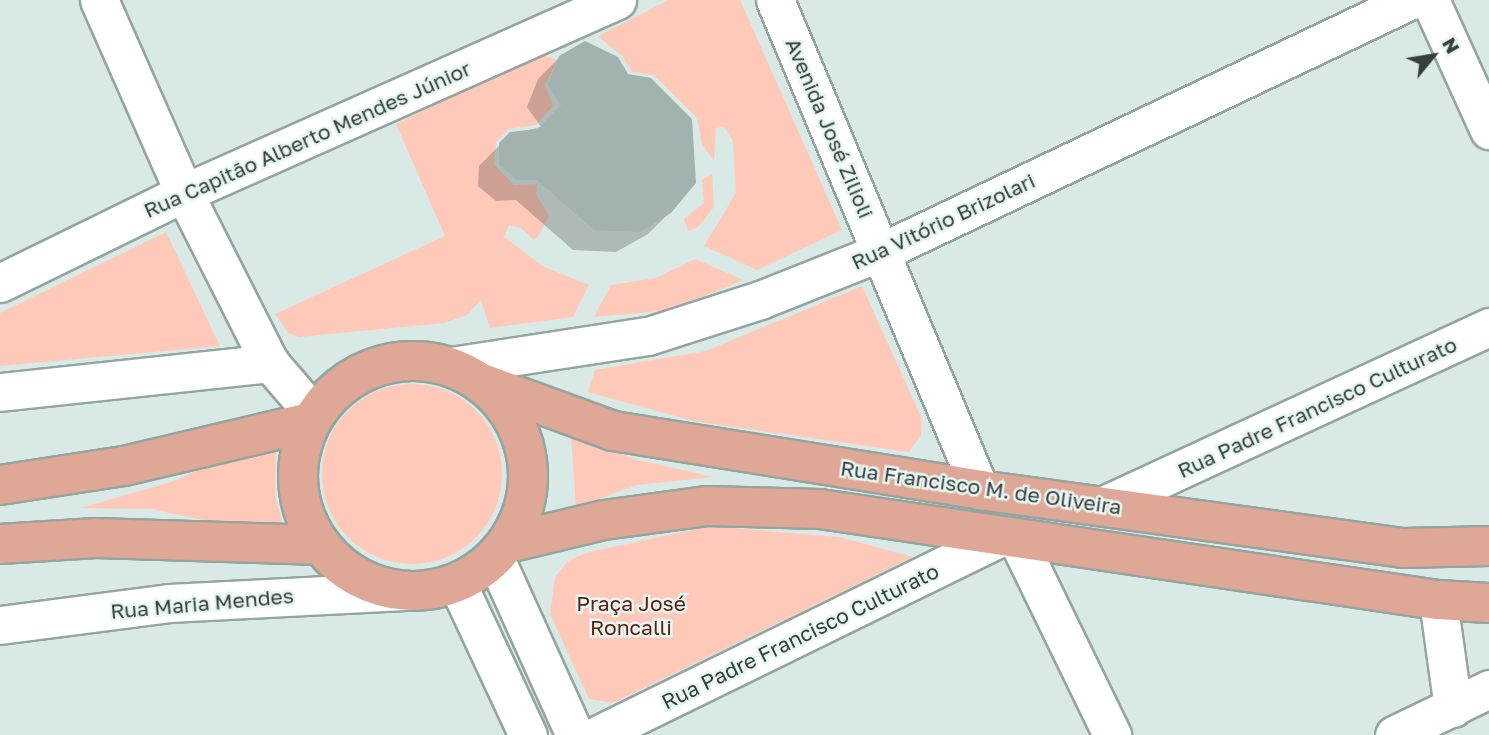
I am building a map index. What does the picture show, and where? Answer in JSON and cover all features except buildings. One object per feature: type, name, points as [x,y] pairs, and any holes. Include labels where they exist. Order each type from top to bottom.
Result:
[{"type":"main road","points":[[0,485],[124,466],[310,419],[349,380],[381,364],[416,360],[467,375],[507,408],[523,440],[529,476],[524,511],[501,551]]},
{"type":"main road","name":"Rua Francisco M. de Oliveira","points":[[467,375],[614,432],[980,490],[1107,504],[1403,548],[1489,546]]},
{"type":"main road","points":[[310,419],[299,489],[306,518],[321,545],[345,568],[373,584],[405,591],[457,583],[501,551],[604,520],[708,506],[820,509],[1438,600],[1489,603]]},
{"type":"main road","points":[[0,544],[96,538],[321,545]]},
{"type":"street","points":[[99,0],[184,193],[270,363],[310,419]]},
{"type":"street","name":"Rua Capitão Alberto Mendes Júnior","points":[[0,283],[184,193],[617,0]]},
{"type":"street","name":"Avenida José Zilioli","points":[[775,0],[883,251],[980,490]]},
{"type":"street","name":"Rua Vitório Brizolari","points":[[467,375],[683,328],[883,251],[1411,0]]},
{"type":"street","points":[[1430,0],[1489,130]]},
{"type":"street","name":"Rua Padre Francisco Culturato","points":[[1107,504],[1489,327]]},
{"type":"street","points":[[0,392],[270,363]]},
{"type":"street","points":[[1010,538],[1112,735]]},
{"type":"street","name":"Rua Padre Francisco Culturato","points":[[597,735],[1010,538]]},
{"type":"street","points":[[501,551],[575,735]]},
{"type":"street","points":[[457,583],[528,735]]},
{"type":"street","name":"Rua Maria Mendes","points":[[0,625],[169,603],[405,591]]},
{"type":"street","points":[[1438,600],[1453,708]]},
{"type":"street","points":[[1394,735],[1489,689]]},
{"type":"green space","points":[[669,0],[740,0],[842,230],[757,270],[704,246],[736,193],[733,141],[724,127],[716,128],[714,161],[702,144],[697,118],[654,75],[632,72],[623,57],[598,36]]},
{"type":"green space","points":[[540,54],[557,60],[545,85],[553,106],[536,125],[509,129],[496,142],[494,165],[514,185],[537,184],[536,194],[549,216],[539,235],[534,240],[521,228],[509,225],[504,237],[544,267],[589,285],[573,317],[490,328],[481,300],[467,315],[444,323],[299,337],[288,333],[275,314],[445,236],[396,124]]},
{"type":"green space","points":[[712,174],[714,207],[698,227],[688,231],[684,219],[704,203],[702,180]]},
{"type":"green space","points":[[166,232],[220,346],[0,366],[0,313]]},
{"type":"green space","points":[[695,259],[743,280],[671,310],[594,317],[611,285],[656,278]]},
{"type":"green space","points":[[862,286],[922,419],[921,435],[909,452],[693,421],[588,392],[595,370],[706,351]]},
{"type":"green space","points":[[412,384],[446,391],[462,399],[475,411],[487,424],[495,440],[502,474],[495,508],[487,524],[475,537],[462,549],[446,557],[412,564],[378,557],[362,549],[349,537],[337,524],[329,508],[322,474],[329,440],[337,424],[349,411],[362,399],[378,391]]},
{"type":"green space","points":[[276,435],[275,495],[286,537],[150,509],[81,508],[174,481]]},
{"type":"green space","points":[[571,436],[634,459],[713,477],[637,485],[576,507]]},
{"type":"green space","name":"Praça José Roncalli","points":[[710,526],[839,537],[913,557],[613,703],[589,699],[550,614],[555,577],[568,561],[586,553]]}]
